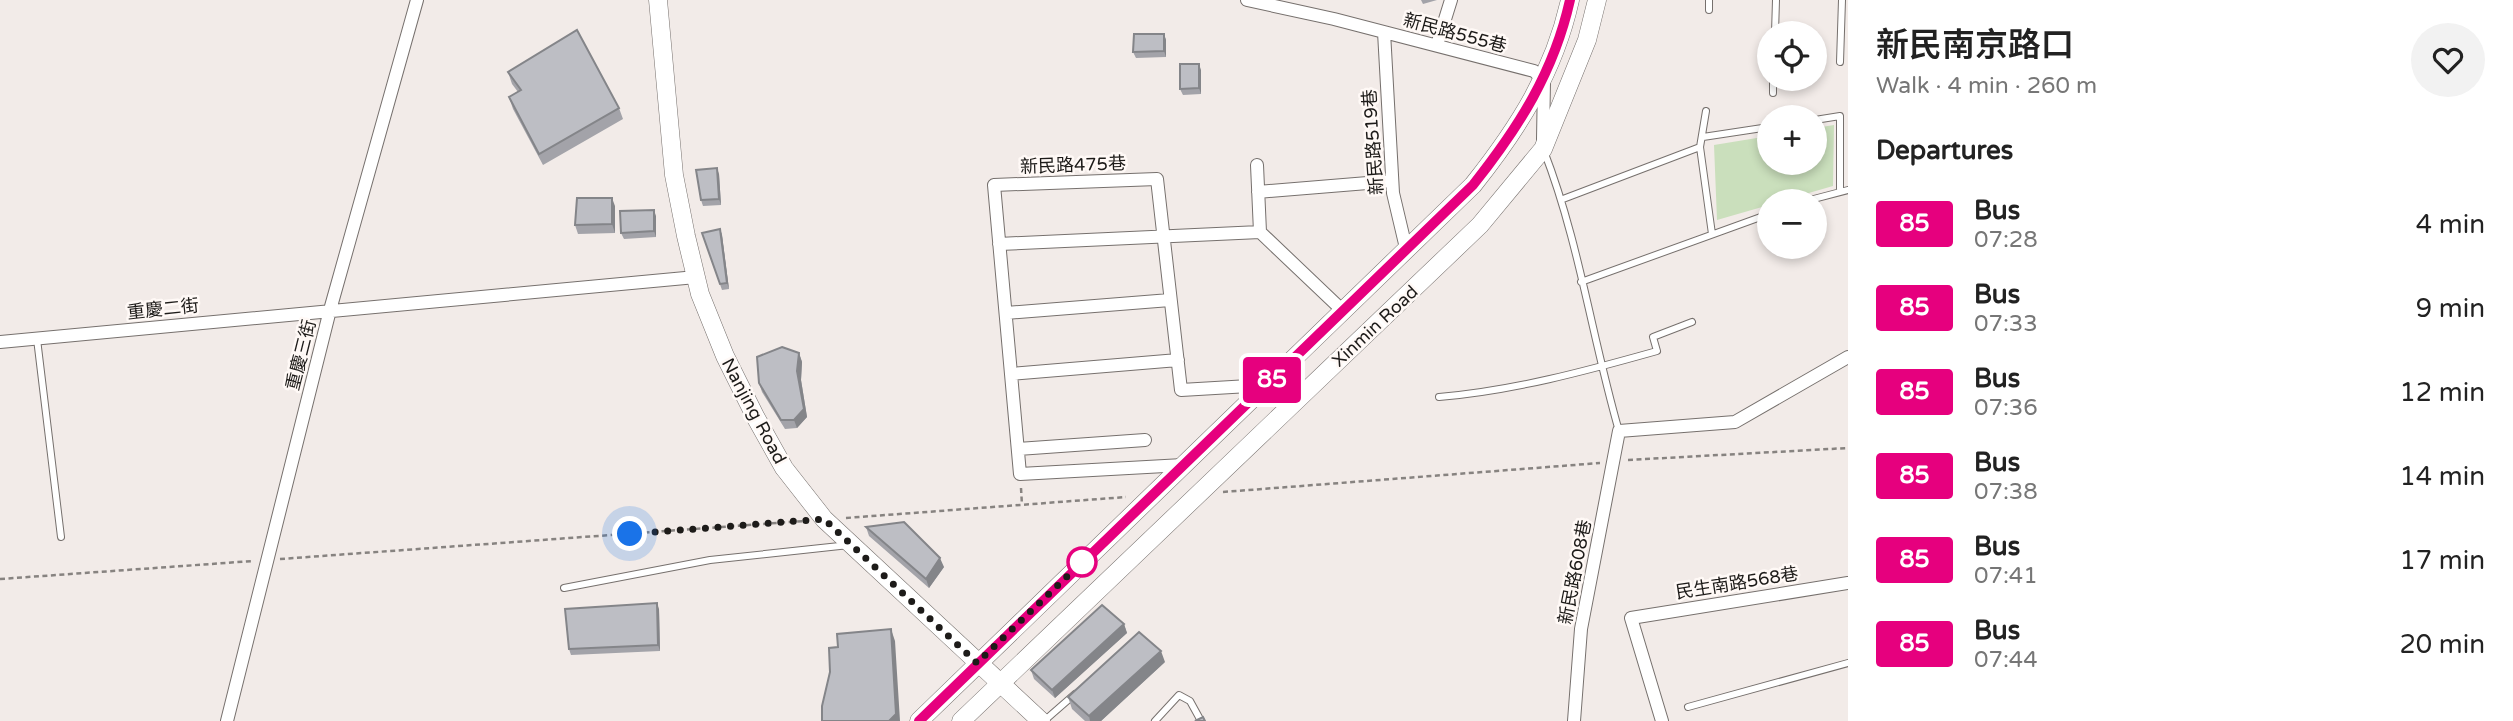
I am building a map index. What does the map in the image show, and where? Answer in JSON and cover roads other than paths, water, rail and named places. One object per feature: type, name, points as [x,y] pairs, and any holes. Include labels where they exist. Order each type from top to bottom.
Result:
[{"type":"street","name":"重慶三街","points":[[227,721],[330,310],[417,0]]},
{"type":"street","name":"Nanjing Road","points":[[658,0],[674,175],[696,277],[725,356],[756,418],[784,468],[824,519],[977,663],[1043,721]]},
{"type":"street","name":"新民路555巷","points":[[1247,0],[1534,71],[1544,81]]},
{"type":"street","points":[[1437,46],[1451,0]]},
{"type":"street","name":"Xinmin Road","points":[[919,721],[1473,185],[1522,119],[1544,81],[1562,35],[1570,0]]},
{"type":"street","name":"Xinmin Road","points":[[961,721],[1449,257],[1543,149],[1578,63],[1598,0]]},
{"type":"street","name":"新民路519巷","points":[[1384,32],[1392,181],[1406,248]]},
{"type":"street","points":[[1543,149],[1544,81]]},
{"type":"street","points":[[1257,165],[1260,232],[1342,310]]},
{"type":"street","name":"新民路475巷","points":[[1183,465],[1020,474],[994,185],[1157,179],[1181,390],[1266,386]]},
{"type":"street","points":[[1258,192],[1392,181]]},
{"type":"street","points":[[999,244],[1162,234],[1260,232]]},
{"type":"street","name":"重慶二街","points":[[0,342],[696,277]]},
{"type":"street","points":[[1006,313],[1170,300]]},
{"type":"street","points":[[1619,431],[1735,422],[1848,357]]},
{"type":"street","points":[[1011,374],[1178,360]]},
{"type":"street","name":"新民路608巷","points":[[1574,721],[1581,629],[1619,431]]},
{"type":"street","points":[[1018,449],[1145,440]]},
{"type":"street","name":"民生南路568巷","points":[[1662,721],[1632,618],[1848,583]]},
{"type":"lane","points":[[1709,0],[1709,10]]},
{"type":"lane","points":[[1775,21],[1776,0]]},
{"type":"lane","points":[[1840,62],[1842,0]]},
{"type":"lane","points":[[1706,111],[1700,147],[1712,234]]},
{"type":"lane","points":[[1827,118],[1840,116],[1844,190],[1827,195]]},
{"type":"lane","points":[[1703,137],[1757,129]]},
{"type":"lane","points":[[1563,200],[1700,147]]},
{"type":"lane","points":[[1543,149],[1563,200],[1601,367],[1619,431]]},
{"type":"lane","points":[[1581,282],[1757,218]]},
{"type":"lane","points":[[1439,397],[1473,394],[1601,367],[1657,351],[1653,337],[1692,322]]},
{"type":"lane","points":[[37,339],[61,537]]},
{"type":"lane","points":[[564,588],[710,560],[853,545]]},
{"type":"lane","points":[[1688,707],[1848,663]]},
{"type":"lane","points":[[1043,721],[1083,687]]},
{"type":"lane","points":[[1155,721],[1179,695],[1191,701],[1201,721]]}]
